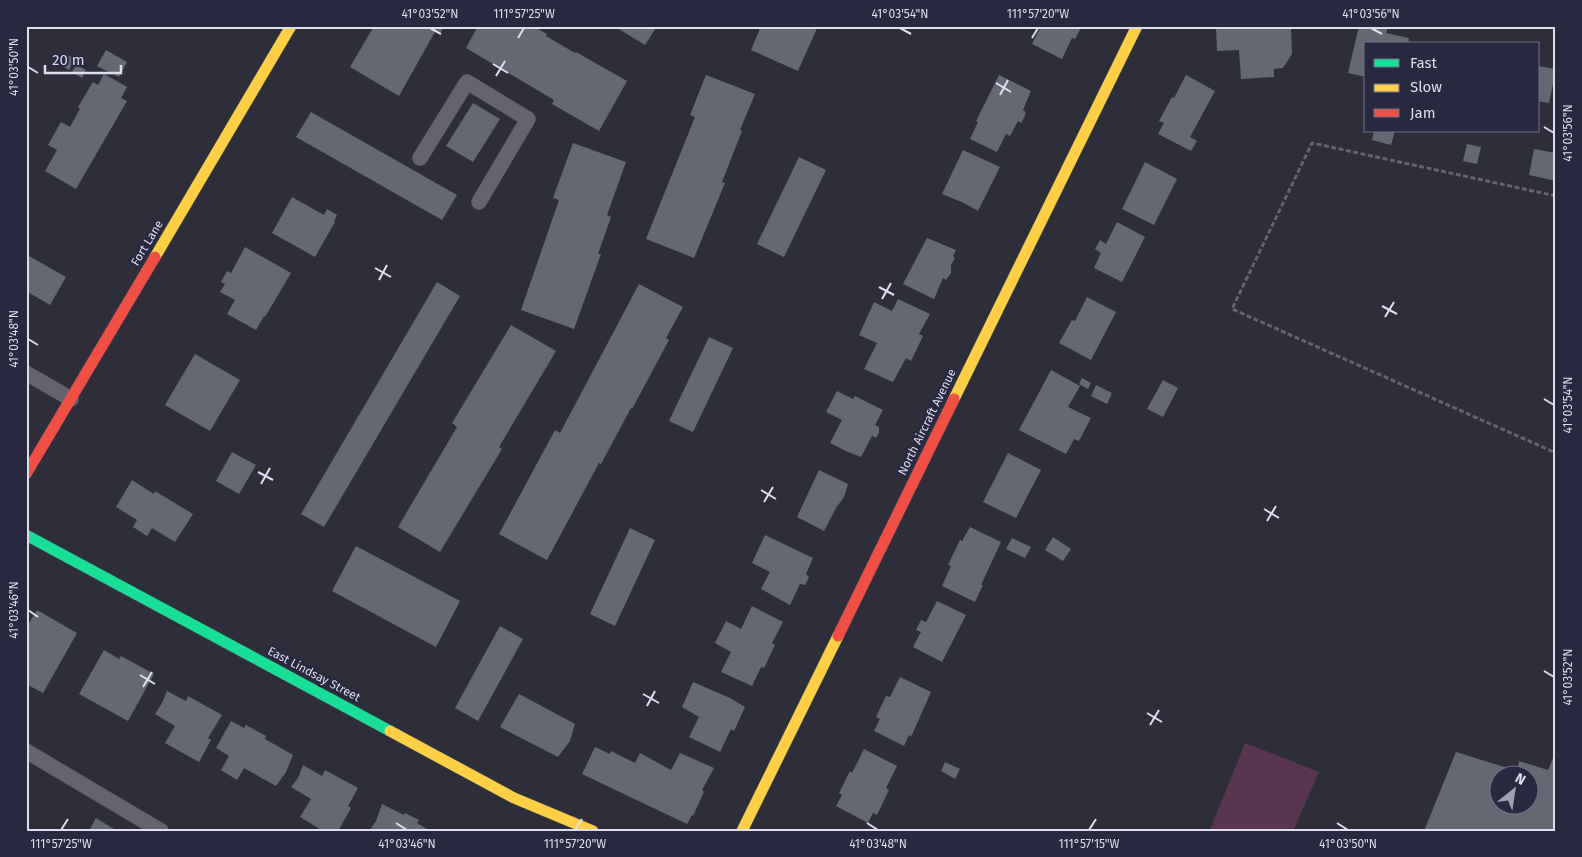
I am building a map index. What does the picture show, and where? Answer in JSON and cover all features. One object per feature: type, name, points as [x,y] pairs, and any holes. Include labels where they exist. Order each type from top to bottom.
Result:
[{"type":"street","name":"Fort Lane","points":[[26,474],[291,26]]},
{"type":"street","name":"North Aircraft Avenue","points":[[742,831],[1137,26]]},
{"type":"street","name":"East Lindsay Street","points":[[26,535],[514,798],[593,831]]},
{"type":"lane","points":[[420,158],[466,82],[528,119],[479,202]]},
{"type":"lane","points":[[26,373],[71,399]]},
{"type":"lane","points":[[26,751],[161,831]]},
{"type":"path","points":[[1556,196],[1312,143],[1232,309],[1556,453]]},
{"type":"shaded area","points":[[1245,743],[1319,772],[1293,831],[1210,830]]},
{"type":"building","points":[[374,26],[444,26],[441,32],[436,30],[399,96],[350,67]]},
{"type":"building","points":[[478,26],[533,26],[575,53],[627,81],[599,131],[552,104],[554,100],[466,48]]},
{"type":"building","points":[[614,26],[657,26],[645,45]]},
{"type":"building","points":[[761,26],[818,26],[798,71],[751,50]]},
{"type":"building","points":[[1041,26],[1082,26],[1075,39],[1072,38],[1062,59],[1032,44]]},
{"type":"building","points":[[1216,26],[1291,26],[1292,54],[1283,68],[1274,69],[1274,77],[1241,79],[1239,50],[1217,51]]},
{"type":"building","points":[[1359,26],[1375,30],[1376,26],[1388,28],[1386,33],[1409,38],[1408,42],[1364,42],[1364,77],[1348,73]]},
{"type":"building","points":[[106,50],[127,62],[119,77],[97,66]]},
{"type":"building","points":[[64,53],[75,59],[69,70],[58,63]]},
{"type":"building","points":[[76,65],[86,70],[82,78],[72,72]]},
{"type":"building","points":[[1540,66],[1556,69],[1549,103],[1540,101]]},
{"type":"building","points":[[104,74],[127,87],[121,98],[127,101],[76,189],[45,171],[57,150],[48,145],[61,122],[70,127],[80,109],[78,107],[93,82],[98,85]]},
{"type":"building","points":[[706,75],[755,94],[722,182],[725,183],[694,258],[646,239],[695,117],[690,115]]},
{"type":"building","points":[[999,75],[1031,91],[1023,110],[1026,112],[1024,118],[1021,123],[1018,121],[1010,136],[1006,134],[997,152],[970,139],[978,122],[976,121]]},
{"type":"building","points":[[1186,75],[1215,91],[1190,137],[1197,141],[1191,151],[1158,134],[1164,123],[1159,121]]},
{"type":"building","points":[[473,103],[500,119],[473,162],[446,146]]},
{"type":"building","points":[[311,112],[457,195],[442,220],[296,137]]},
{"type":"building","points":[[1374,132],[1395,132],[1391,145],[1372,140]]},
{"type":"building","points":[[573,143],[626,162],[607,215],[611,217],[598,254],[601,254],[574,329],[521,310],[559,200],[553,198]]},
{"type":"building","points":[[1467,144],[1481,147],[1477,164],[1463,161]]},
{"type":"building","points":[[1534,149],[1556,153],[1556,181],[1529,175]]},
{"type":"building","points":[[963,150],[1000,167],[978,211],[942,194]]},
{"type":"building","points":[[799,157],[826,170],[784,257],[757,244]]},
{"type":"building","points":[[1145,162],[1177,179],[1154,225],[1122,209]]},
{"type":"building","points":[[292,197],[324,215],[327,209],[337,215],[315,257],[272,233]]},
{"type":"building","points":[[1117,222],[1145,237],[1122,282],[1094,268],[1101,253],[1095,249],[1100,240],[1106,244]]},
{"type":"building","points":[[927,238],[956,250],[953,256],[955,258],[951,265],[951,273],[946,280],[943,278],[934,299],[903,284]]},
{"type":"building","points":[[245,247],[291,273],[256,330],[227,314],[235,300],[220,292],[225,284],[221,282],[227,271],[231,273]]},
{"type":"building","points":[[27,255],[66,277],[50,305],[26,291]]},
{"type":"building","points":[[437,282],[460,296],[324,527],[301,514]]},
{"type":"building","points":[[639,284],[683,307],[666,338],[669,340],[632,409],[601,464],[599,463],[547,560],[499,534],[555,430],[560,433]]},
{"type":"building","points":[[1087,297],[1116,312],[1091,360],[1059,343],[1072,320],[1075,321]]},
{"type":"building","points":[[898,299],[930,314],[919,334],[923,336],[911,361],[906,358],[893,382],[864,369],[877,343],[859,335],[874,302],[892,311]]},
{"type":"building","points":[[511,325],[556,351],[499,447],[502,449],[440,552],[398,527],[457,427],[452,423]]},
{"type":"building","points":[[709,337],[733,348],[693,432],[669,421]]},
{"type":"building","points":[[195,354],[240,380],[210,431],[165,405]]},
{"type":"building","points":[[1051,370],[1080,386],[1068,407],[1091,418],[1079,441],[1074,439],[1066,454],[1019,430]]},
{"type":"building","points":[[1082,378],[1091,383],[1088,389],[1079,384]]},
{"type":"building","points":[[1163,380],[1178,388],[1163,417],[1147,409]]},
{"type":"building","points":[[1096,385],[1112,393],[1107,404],[1091,396]]},
{"type":"building","points":[[837,391],[853,399],[855,396],[883,410],[875,425],[879,427],[879,433],[876,438],[872,436],[861,457],[830,443],[842,420],[826,412]]},
{"type":"building","points":[[232,452],[256,465],[239,494],[216,481]]},
{"type":"building","points":[[1008,453],[1041,470],[1016,518],[983,502]]},
{"type":"building","points":[[819,470],[848,484],[844,497],[824,531],[797,517]]},
{"type":"building","points":[[132,480],[154,494],[155,491],[193,514],[175,542],[152,528],[147,536],[133,527],[137,520],[116,507]]},
{"type":"building","points":[[970,527],[1001,542],[975,602],[942,586],[951,566],[948,565],[960,540],[963,541]]},
{"type":"building","points":[[630,528],[655,540],[615,626],[590,614]]},
{"type":"building","points":[[765,535],[813,558],[806,574],[809,577],[805,585],[800,584],[790,605],[761,589],[770,572],[752,563]]},
{"type":"building","points":[[1053,537],[1071,549],[1063,561],[1045,550]]},
{"type":"building","points":[[1012,538],[1031,547],[1025,558],[1006,549]]},
{"type":"building","points":[[356,546],[460,601],[436,647],[332,591]]},
{"type":"building","points":[[937,601],[966,615],[942,662],[913,647],[921,632],[916,630],[921,620],[926,622]]},
{"type":"building","points":[[752,606],[783,622],[772,643],[775,645],[764,668],[761,667],[752,686],[721,672],[731,652],[715,643],[726,621],[741,629]]},
{"type":"building","points":[[37,610],[77,633],[43,693],[26,684],[26,628]]},
{"type":"building","points":[[500,626],[523,639],[478,721],[455,708]]},
{"type":"building","points":[[104,650],[119,659],[121,656],[154,674],[128,721],[79,694]]},
{"type":"building","points":[[900,677],[931,692],[911,737],[909,735],[904,746],[874,731],[880,719],[876,717],[886,696],[890,697]]},
{"type":"building","points":[[693,682],[730,698],[745,707],[734,731],[731,729],[720,752],[689,737],[699,717],[682,707]]},
{"type":"building","points":[[167,691],[186,701],[188,696],[222,715],[208,738],[211,740],[199,762],[165,743],[175,726],[155,714]]},
{"type":"building","points":[[519,694],[575,724],[570,741],[558,757],[500,727]]},
{"type":"building","points":[[231,721],[244,728],[246,725],[266,736],[265,739],[293,755],[286,772],[276,786],[244,768],[237,780],[221,770],[229,756],[216,748]]},
{"type":"building","points":[[595,747],[610,754],[611,751],[635,763],[640,753],[671,770],[680,753],[714,768],[702,790],[704,792],[693,816],[687,824],[582,774]]},
{"type":"building","points":[[864,749],[897,766],[886,788],[889,790],[877,815],[873,813],[868,823],[836,806],[842,795],[839,793]]},
{"type":"building","points":[[1556,751],[1556,831],[1424,831],[1456,752],[1495,764],[1490,764],[1490,814],[1540,814],[1540,768],[1548,770]]},
{"type":"building","points":[[945,762],[960,769],[955,779],[941,771]]},
{"type":"building","points":[[303,765],[322,776],[325,770],[358,788],[348,806],[351,808],[338,831],[323,831],[300,817],[311,799],[291,787],[298,778]]},
{"type":"building","points":[[382,804],[419,820],[417,823],[430,831],[369,831],[376,821]]},
{"type":"building","points":[[96,818],[117,831],[89,831]]},
{"type":"traffic: fast","points":[[26,535],[390,731]]},
{"type":"traffic: slow","points":[[155,257],[291,26]]},
{"type":"traffic: slow","points":[[954,399],[1137,26]]},
{"type":"traffic: slow","points":[[742,831],[838,636]]},
{"type":"traffic: slow","points":[[390,731],[514,798],[593,831]]},
{"type":"traffic: jam","points":[[26,474],[155,257]]},
{"type":"traffic: jam","points":[[838,636],[954,399]]}]
